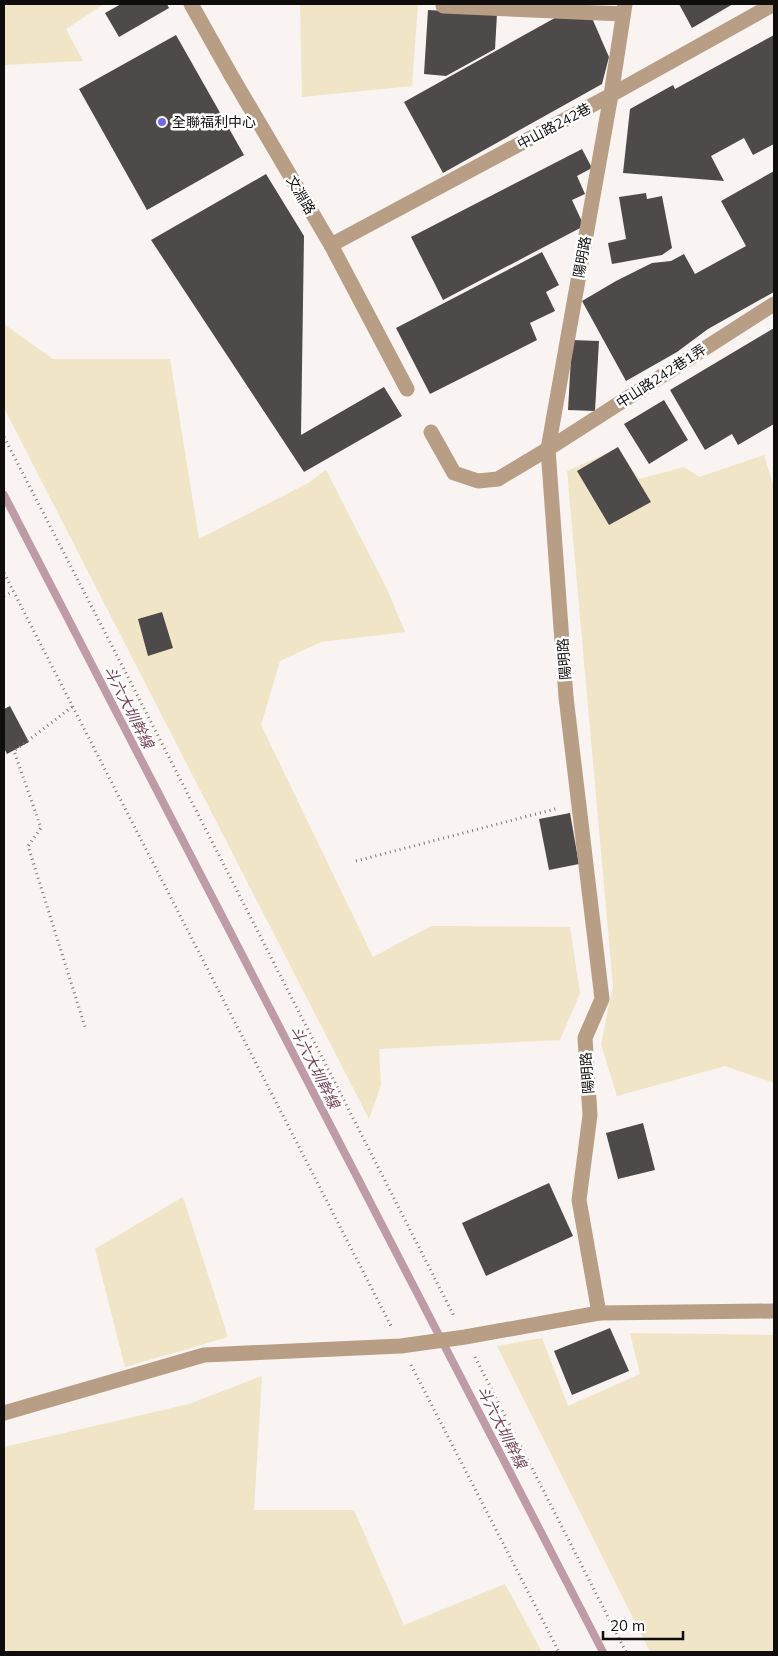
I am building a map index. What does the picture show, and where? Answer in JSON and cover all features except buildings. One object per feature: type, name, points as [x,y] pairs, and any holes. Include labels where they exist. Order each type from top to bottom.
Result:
[{"type":"street","name":"文淵路","points":[[191,4],[331,245],[407,389]]},
{"type":"street","name":"中山路242巷","points":[[331,245],[611,96],[774,4]]},
{"type":"street","points":[[443,6],[624,9]]},
{"type":"street","name":"陽明路","points":[[598,1313],[579,1200],[590,1115],[585,1038],[602,999],[566,697],[548,449],[611,96],[624,9]]},
{"type":"street","name":"中山路242巷1弄","points":[[431,432],[454,472],[478,481],[498,479],[774,304]]},
{"type":"street","points":[[4,1413],[204,1355],[401,1346],[465,1337],[598,1313],[774,1311]]},
{"type":"path","points":[[4,437],[626,1652]]},
{"type":"path","points":[[4,573],[559,1652]]},
{"type":"path","points":[[4,596],[13,592]]},
{"type":"path","points":[[72,707],[14,751],[41,828],[28,846],[86,1030]]},
{"type":"path","points":[[356,861],[579,803]]},
{"type":"shaded area","points":[[4,4],[104,4],[66,29],[83,61],[4,65]]},
{"type":"shaded area","points":[[300,4],[418,4],[412,86],[302,97]]},
{"type":"shaded area","points":[[4,324],[53,359],[170,359],[199,539],[308,483],[326,470],[387,589],[405,632],[321,642],[280,661],[261,725],[373,957],[431,926],[570,927],[580,993],[560,1040],[379,1049],[381,1085],[369,1119],[4,408]]},
{"type":"shaded area","points":[[618,448],[639,479],[684,467],[699,477],[764,455],[774,488],[774,1083],[725,1066],[617,1096],[601,1044],[613,986],[567,471]]},
{"type":"shaded area","points":[[183,1197],[228,1337],[125,1367],[95,1249]]},
{"type":"shaded area","points":[[630,1333],[774,1335],[774,1652],[650,1652],[497,1346],[542,1338],[568,1406],[640,1374]]},
{"type":"shaded area","points":[[262,1376],[254,1510],[354,1510],[404,1625],[505,1584],[542,1652],[4,1652],[4,1447],[189,1404]]},
{"type":"waterway","name":"斗六大圳幹線","points":[[4,495],[603,1652]]},
{"type":"place","name":"全聯福利中心","points":[[162,122]]}]
